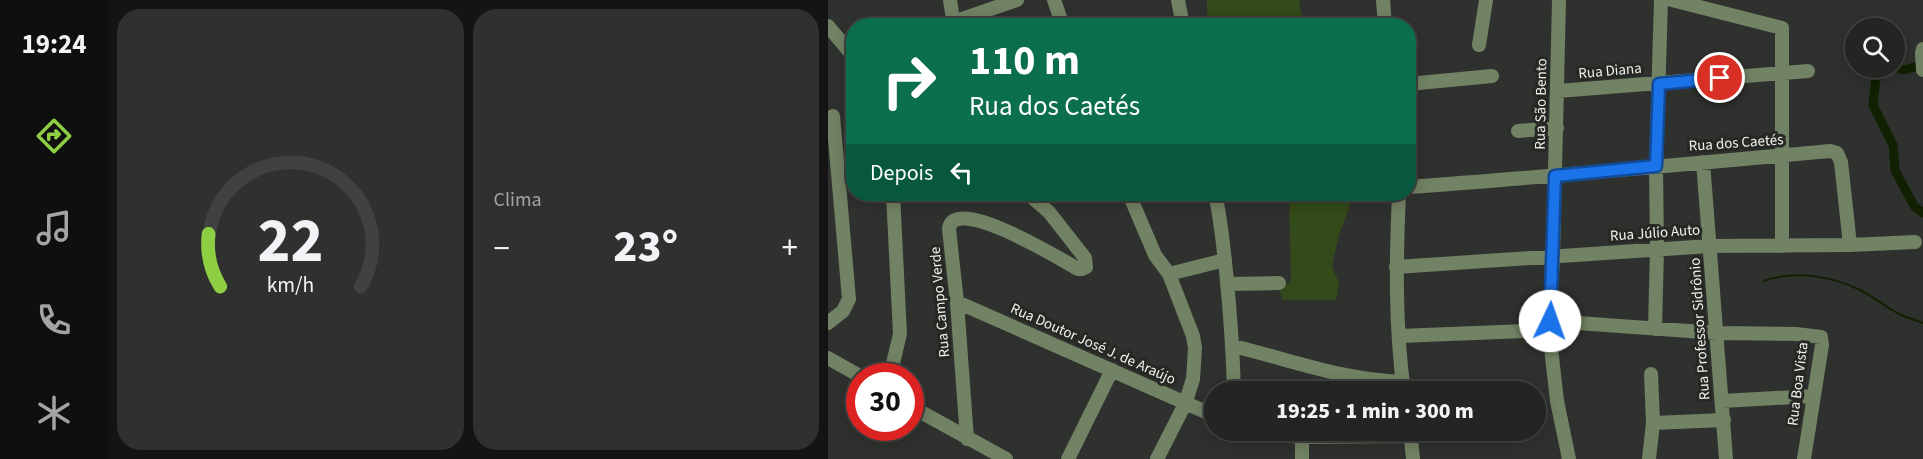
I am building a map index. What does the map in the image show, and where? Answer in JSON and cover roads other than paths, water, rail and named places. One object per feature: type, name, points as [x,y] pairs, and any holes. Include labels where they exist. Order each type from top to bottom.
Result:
[{"type":"street","points":[[950,0],[952,18]]},
{"type":"street","points":[[969,18],[1017,0]]},
{"type":"street","points":[[1054,0],[1060,18]]},
{"type":"street","points":[[1178,0],[1181,18]]},
{"type":"street","points":[[1383,0],[1384,18]]},
{"type":"street","points":[[1479,45],[1486,0]]},
{"type":"street","name":"Rua São Bento","points":[[1559,0],[1550,325],[1557,401],[1569,459]]},
{"type":"street","points":[[1654,329],[1661,0]]},
{"type":"street","points":[[1672,0],[1782,28],[1782,246]]},
{"type":"street","points":[[828,26],[846,47]]},
{"type":"street","points":[[1922,51],[1923,70]]},
{"type":"street","name":"Rua Diana","points":[[1558,92],[1808,71]]},
{"type":"street","points":[[1416,83],[1492,76]]},
{"type":"street","points":[[828,324],[843,310],[849,299],[833,116]]},
{"type":"street","points":[[1518,131],[1557,128]]},
{"type":"street","name":"Rua dos Caetés","points":[[1416,186],[1834,152],[1841,162],[1850,245]]},
{"type":"street","name":"Rua Professor Sidrônio","points":[[1703,162],[1726,459]]},
{"type":"street","points":[[893,201],[900,334],[893,363]]},
{"type":"street","name":"Rua Campo Verde","points":[[967,439],[950,224],[955,219],[963,218],[994,225],[1071,265],[1085,269],[1087,265],[1085,258],[1049,212],[1036,201]]},
{"type":"street","points":[[1132,201],[1155,255],[1169,274],[1193,336],[1195,348],[1193,379],[1185,404],[1157,459]]},
{"type":"street","points":[[1217,201],[1221,217],[1233,346],[1234,381]]},
{"type":"street","points":[[1399,201],[1396,267],[1403,381]]},
{"type":"street","name":"Rua Júlio Auto","points":[[1396,267],[1710,246],[1916,242]]},
{"type":"street","points":[[1169,274],[1225,260]]},
{"type":"street","points":[[1227,284],[1279,283]]},
{"type":"street","name":"Rua Doutor José J. de Araújo","points":[[957,302],[1204,412]]},
{"type":"street","points":[[1399,336],[1550,325],[1717,333]]},
{"type":"street","name":"Rua Boa Vista","points":[[1717,333],[1796,334],[1821,338],[1804,459]]},
{"type":"street","points":[[1233,346],[1324,371],[1372,381]]},
{"type":"street","points":[[828,358],[846,368]]},
{"type":"street","points":[[1068,459],[1112,370]]},
{"type":"street","points":[[1649,459],[1653,423],[1651,374]]},
{"type":"street","points":[[1722,401],[1814,396]]},
{"type":"street","points":[[924,414],[1006,459]]},
{"type":"street","points":[[1653,423],[1724,420]]},
{"type":"street","points":[[1302,441],[1302,459]]},
{"type":"street","points":[[1411,441],[1413,459]]},
{"type":"waterway","points":[[1905,70],[1918,66],[1923,59]]},
{"type":"waterway","points":[[1876,78],[1873,105],[1893,145],[1895,170],[1914,206],[1923,213]]},
{"type":"waterway","points":[[1764,281],[1800,275],[1837,281],[1860,290],[1901,315],[1923,323]]}]
